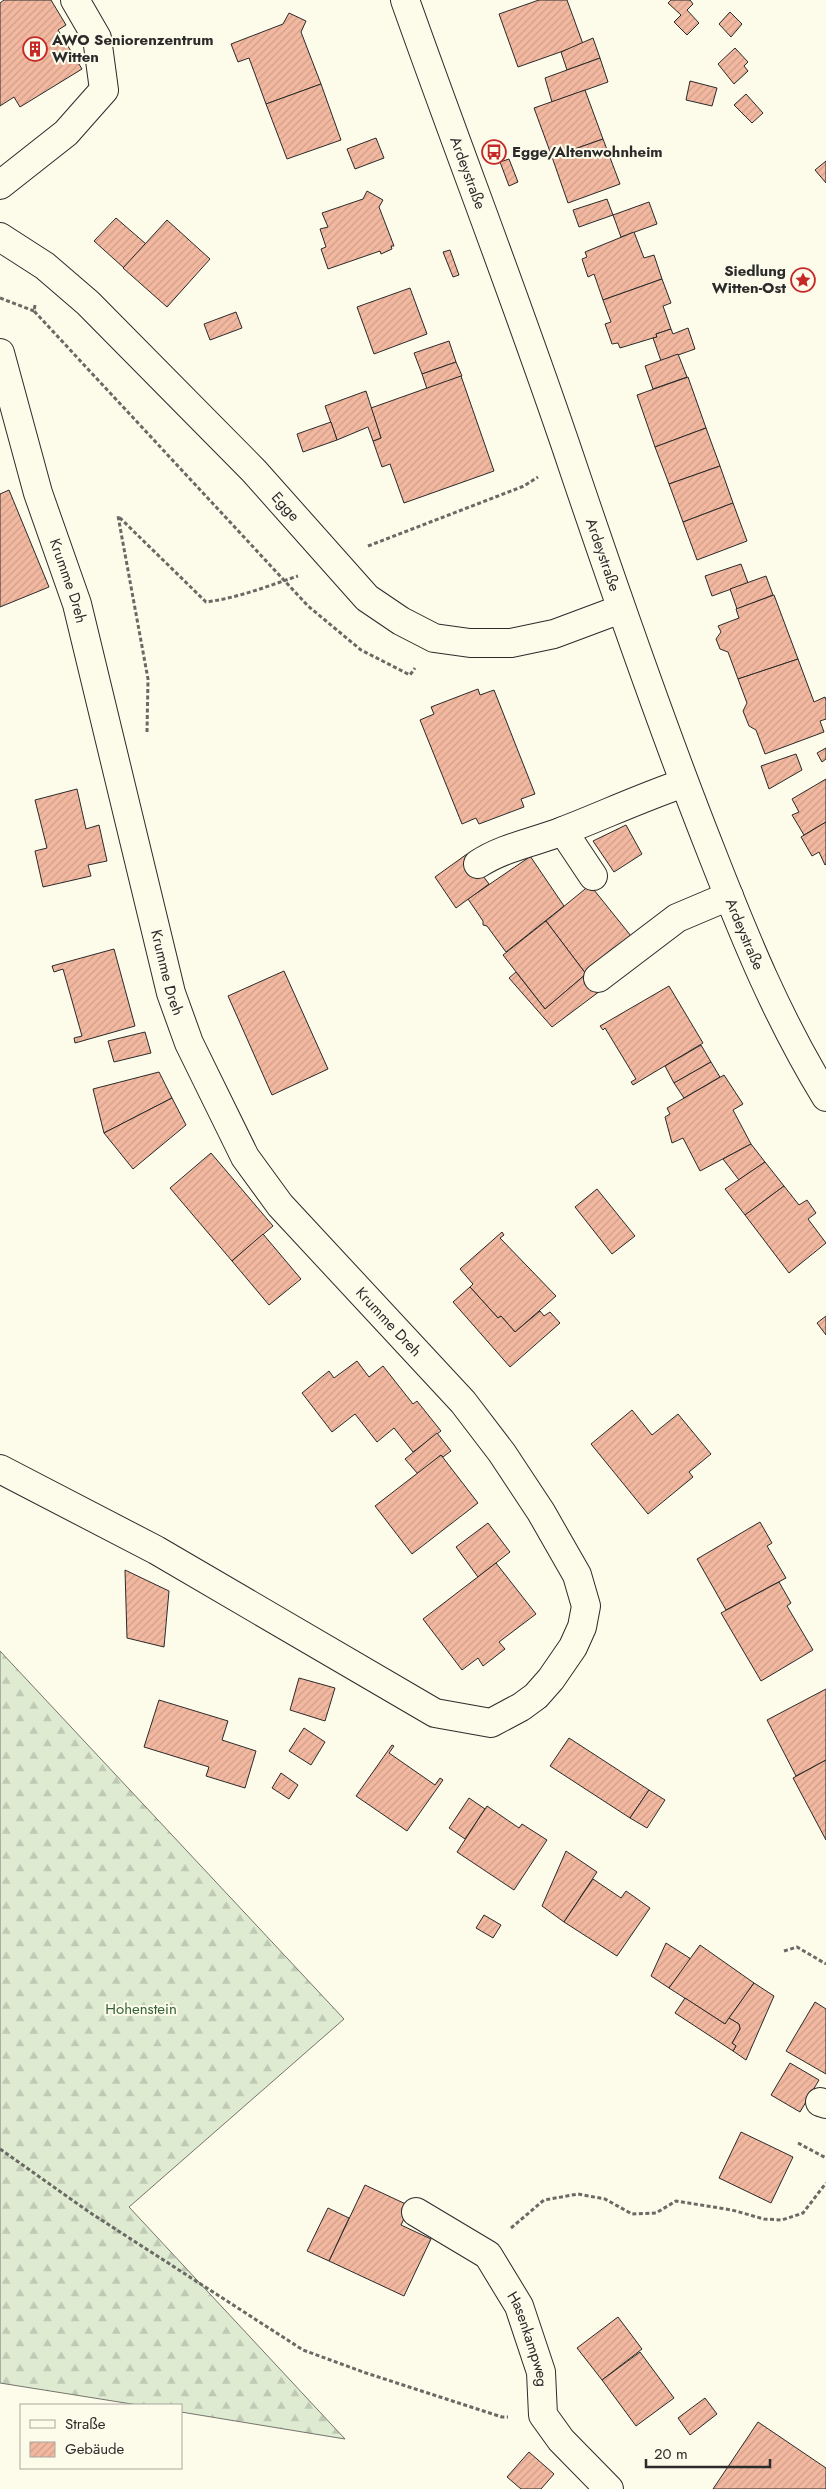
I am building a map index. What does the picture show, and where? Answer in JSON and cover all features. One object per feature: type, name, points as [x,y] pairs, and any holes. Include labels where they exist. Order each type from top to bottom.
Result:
[{"type":"street","points":[[0,185],[66,133],[104,90],[97,38],[75,0]]},
{"type":"street","name":"Ardeystraße","points":[[405,0],[570,458],[621,609],[684,783],[756,966],[800,1055],[826,1097]]},
{"type":"street","name":"Egge","points":[[0,237],[45,266],[88,303],[254,471],[367,598],[401,621],[434,638],[470,643],[511,643],[554,634],[621,609]]},
{"type":"street","name":"Krumme Dreh","points":[[0,353],[38,493],[78,604],[171,993],[189,1043],[244,1157],[280,1205],[464,1402],[502,1453],[541,1512],[577,1575],[586,1606],[582,1627],[564,1661],[536,1696],[521,1707],[491,1723],[435,1713],[156,1550],[0,1469]]},
{"type":"street","points":[[478,864],[493,854],[563,831],[632,801],[684,783]]},
{"type":"street","points":[[563,831],[593,876]]},
{"type":"street","points":[[598,978],[677,918],[729,896]]},
{"type":"street","name":"Hasenkampweg","points":[[416,2212],[488,2255],[519,2306],[541,2372],[543,2415]]},
{"type":"street","points":[[543,2415],[561,2440],[609,2489]]},
{"type":"path","points":[[34,311],[45,266]]},
{"type":"path","points":[[0,298],[34,311],[308,606],[361,650],[410,675],[434,638]]},
{"type":"path","points":[[118,770],[147,756],[148,680],[118,516],[206,602],[223,600],[278,585],[285,580],[336,564],[356,551],[524,486],[570,458]]},
{"type":"path","points":[[784,1951],[797,1947],[826,1964]]},
{"type":"path","points":[[798,2143],[826,2158]]},
{"type":"path","points":[[0,2149],[106,2223],[303,2350],[502,2417],[543,2415]]},
{"type":"path","points":[[488,2255],[507,2232],[544,2200],[578,2194],[605,2199],[632,2214],[656,2212],[676,2201],[732,2210],[764,2219],[782,2220],[803,2214],[826,2183]]},
{"type":"green space","name":"Hohenstein","points":[[0,1651],[344,2019],[129,2207],[345,2439],[182,2412],[182,2404],[132,2404],[0,2383]]},
{"type":"building","name":"AWO Seniorenzentrum Witten","points":[[4,0],[51,0],[66,25],[58,30],[82,69],[20,107],[14,97],[0,106],[0,3]]},
{"type":"building","points":[[539,0],[567,0],[583,44],[518,67],[499,14]]},
{"type":"building","points":[[671,0],[690,0],[693,4],[687,10],[699,23],[687,35],[674,22],[681,15],[668,3]]},
{"type":"building","points":[[730,12],[742,24],[731,37],[719,24]]},
{"type":"building","points":[[289,13],[306,21],[301,32],[321,84],[266,104],[249,58],[238,62],[231,44],[283,24]]},
{"type":"building","points":[[593,38],[600,58],[567,70],[561,52]]},
{"type":"building","points":[[735,48],[748,62],[744,66],[748,71],[734,84],[718,64]]},
{"type":"building","points":[[600,58],[608,82],[552,102],[545,78]]},
{"type":"building","points":[[690,81],[717,88],[712,106],[686,100]]},
{"type":"building","points":[[321,84],[341,140],[287,159],[266,104]]},
{"type":"building","points":[[585,90],[603,139],[552,157],[534,108]]},
{"type":"building","points":[[746,94],[763,113],[752,123],[734,105]]},
{"type":"building","points":[[376,138],[384,158],[355,169],[347,149]]},
{"type":"building","points":[[603,139],[620,184],[568,203],[552,157]]},
{"type":"building","points":[[509,159],[518,182],[509,186],[500,162]]},
{"type":"building","points":[[826,161],[826,183],[815,170]]},
{"type":"building","points":[[367,191],[383,200],[379,207],[394,246],[391,246],[392,249],[381,254],[380,251],[328,269],[321,249],[326,247],[320,229],[328,227],[322,213],[363,199]]},
{"type":"building","points":[[607,199],[613,215],[579,227],[573,210]]},
{"type":"building","points":[[649,202],[657,224],[621,237],[613,215]]},
{"type":"building","points":[[116,218],[146,244],[124,268],[94,241]]},
{"type":"building","points":[[167,220],[210,259],[167,307],[123,268]]},
{"type":"building","points":[[634,232],[644,258],[654,255],[662,279],[603,300],[594,274],[588,277],[582,259],[587,257],[585,252]]},
{"type":"building","points":[[450,250],[459,275],[453,277],[443,252]]},
{"type":"building","points":[[662,279],[671,303],[663,306],[671,329],[656,334],[657,337],[620,348],[618,343],[612,344],[605,324],[611,322],[603,300]]},
{"type":"building","points":[[410,288],[427,334],[374,354],[357,307]]},
{"type":"building","points":[[236,312],[242,328],[210,340],[204,324]]},
{"type":"building","points":[[688,328],[695,349],[661,361],[653,338],[657,337],[656,334],[671,329],[673,334]]},
{"type":"building","points":[[449,341],[456,362],[422,374],[414,353]]},
{"type":"building","points":[[678,354],[687,377],[653,389],[645,366]]},
{"type":"building","points":[[456,362],[462,376],[427,389],[422,374]]},
{"type":"building","points":[[461,376],[494,471],[404,503],[390,464],[382,467],[373,441],[381,438],[371,408]]},
{"type":"building","points":[[688,377],[706,428],[655,447],[637,395]]},
{"type":"building","points":[[366,391],[381,438],[373,441],[368,427],[337,440],[325,406]]},
{"type":"building","points":[[331,422],[337,440],[303,452],[297,434]]},
{"type":"building","points":[[706,428],[720,466],[669,484],[655,447]]},
{"type":"building","points":[[720,466],[733,503],[683,522],[669,484]]},
{"type":"building","points":[[9,490],[49,587],[0,607],[0,494]]},
{"type":"building","points":[[733,503],[747,541],[697,560],[683,522]]},
{"type":"building","points":[[741,564],[748,583],[712,596],[705,576]]},
{"type":"building","points":[[766,576],[773,595],[737,609],[730,589]]},
{"type":"building","points":[[774,595],[798,659],[738,679],[728,652],[720,649],[716,639],[721,632],[718,626],[739,618],[736,609]]},
{"type":"building","points":[[798,659],[814,702],[825,697],[826,719],[820,721],[824,732],[765,754],[756,730],[749,726],[743,711],[747,703],[738,679]]},
{"type":"building","points":[[478,689],[480,695],[494,690],[535,794],[521,799],[524,807],[479,824],[476,818],[462,824],[420,720],[434,714],[431,707]]},
{"type":"building","points":[[826,748],[826,759],[822,762],[817,753]]},
{"type":"building","points":[[796,754],[802,770],[769,789],[761,766]]},
{"type":"building","points":[[826,779],[826,822],[804,835],[792,815],[799,812],[792,799]]},
{"type":"building","points":[[77,789],[86,829],[99,825],[107,861],[88,865],[91,876],[43,887],[35,851],[47,848],[35,800]]},
{"type":"building","points":[[826,822],[825,865],[819,852],[812,856],[801,837]]},
{"type":"building","points":[[626,825],[642,854],[614,872],[593,841]]},
{"type":"building","points":[[528,853],[564,906],[506,952],[487,926],[483,925],[483,921],[468,899],[528,858],[526,855]]},
{"type":"building","points":[[467,854],[489,884],[456,908],[435,877]]},
{"type":"building","points":[[590,885],[631,936],[586,974],[546,921]]},
{"type":"building","points":[[546,921],[586,974],[545,1009],[503,955]]},
{"type":"building","points":[[114,949],[135,1026],[75,1043],[74,1038],[82,1036],[63,969],[54,972],[52,966]]},
{"type":"building","points":[[284,971],[328,1069],[272,1095],[228,996]]},
{"type":"building","points":[[516,972],[545,1009],[586,974],[600,991],[552,1027],[509,978]]},
{"type":"building","points":[[669,986],[703,1043],[633,1085],[631,1082],[636,1079],[605,1028],[603,1030],[600,1026]]},
{"type":"building","points":[[145,1032],[151,1053],[114,1062],[108,1041]]},
{"type":"building","points":[[701,1045],[711,1062],[674,1083],[665,1066]]},
{"type":"building","points":[[711,1062],[720,1077],[684,1098],[674,1083]]},
{"type":"building","points":[[159,1072],[172,1098],[104,1133],[93,1089]]},
{"type":"building","points":[[724,1075],[743,1104],[733,1110],[751,1144],[700,1171],[683,1138],[672,1143],[665,1117],[670,1114],[667,1108]]},
{"type":"building","points":[[172,1098],[186,1125],[133,1169],[104,1133]]},
{"type":"building","points":[[751,1144],[765,1162],[739,1180],[723,1159]]},
{"type":"building","points":[[211,1153],[273,1226],[232,1261],[170,1188]]},
{"type":"building","points":[[765,1162],[784,1186],[745,1215],[725,1189]]},
{"type":"building","points":[[784,1186],[799,1205],[807,1200],[816,1213],[808,1219],[826,1243],[789,1273],[745,1215]]},
{"type":"building","points":[[597,1189],[635,1236],[612,1254],[575,1207]]},
{"type":"building","points":[[502,1232],[504,1235],[500,1238],[556,1296],[515,1332],[501,1316],[498,1318],[470,1287],[473,1284],[460,1269]]},
{"type":"building","points":[[263,1234],[301,1279],[269,1305],[232,1261]]},
{"type":"building","points":[[470,1287],[498,1318],[501,1316],[515,1332],[540,1311],[544,1316],[550,1312],[560,1323],[510,1367],[453,1302]]},
{"type":"building","points":[[826,1316],[826,1335],[817,1323]]},
{"type":"building","points":[[357,1361],[369,1377],[383,1366],[413,1404],[417,1401],[441,1431],[413,1452],[394,1428],[377,1442],[355,1414],[332,1432],[302,1393],[329,1371],[334,1378]]},
{"type":"building","points":[[632,1410],[652,1435],[678,1414],[711,1454],[689,1472],[693,1477],[648,1514],[591,1444]]},
{"type":"building","points":[[437,1433],[451,1451],[443,1457],[441,1455],[418,1474],[405,1459]]},
{"type":"building","points":[[441,1455],[478,1503],[412,1554],[375,1506]]},
{"type":"building","points":[[760,1522],[772,1543],[767,1546],[786,1578],[726,1610],[697,1559]]},
{"type":"building","points":[[488,1523],[510,1552],[478,1577],[456,1547]]},
{"type":"building","points":[[496,1563],[536,1614],[499,1642],[505,1649],[483,1666],[478,1658],[462,1670],[423,1619]]},
{"type":"building","points":[[125,1570],[169,1591],[164,1647],[127,1638]]},
{"type":"building","points":[[779,1582],[791,1603],[787,1606],[813,1650],[761,1681],[721,1613]]},
{"type":"building","points":[[299,1678],[335,1688],[325,1721],[290,1710]]},
{"type":"building","points":[[826,1689],[826,1760],[796,1776],[767,1720]]},
{"type":"building","points":[[159,1700],[228,1721],[222,1740],[256,1751],[245,1788],[206,1776],[209,1767],[144,1747]]},
{"type":"building","points":[[304,1728],[325,1742],[311,1765],[289,1751]]},
{"type":"building","points":[[569,1738],[649,1790],[630,1818],[550,1766]]},
{"type":"building","points":[[392,1745],[394,1746],[389,1753],[435,1785],[440,1778],[443,1780],[407,1831],[356,1796]]},
{"type":"building","points":[[826,1760],[826,1840],[793,1778]]},
{"type":"building","points":[[281,1773],[298,1785],[289,1799],[272,1788]]},
{"type":"building","points":[[649,1790],[665,1800],[647,1828],[630,1818]]},
{"type":"building","points":[[469,1798],[485,1809],[465,1839],[449,1828]]},
{"type":"building","points":[[487,1806],[519,1828],[522,1824],[547,1840],[514,1890],[457,1852]]},
{"type":"building","points":[[566,1851],[597,1872],[564,1922],[542,1906]]},
{"type":"building","points":[[593,1879],[621,1898],[626,1891],[650,1908],[617,1956],[564,1922]]},
{"type":"building","points":[[484,1915],[501,1925],[493,1938],[476,1928]]},
{"type":"building","points":[[666,1943],[691,1959],[669,1988],[651,1976]]},
{"type":"building","points":[[700,1945],[754,1983],[725,2024],[669,1988]]},
{"type":"building","points":[[754,1983],[774,1996],[746,2060],[733,2051],[736,2046],[732,2043],[740,2029],[739,2024],[729,2018]]},
{"type":"building","points":[[685,1998],[725,2024],[729,2018],[739,2024],[740,2029],[732,2043],[736,2046],[733,2051],[675,2013]]},
{"type":"building","points":[[815,2002],[826,2009],[826,2074],[786,2051]]},
{"type":"building","points":[[790,2063],[819,2080],[800,2112],[771,2095]]},
{"type":"building","points":[[741,2132],[793,2157],[771,2203],[719,2178]]},
{"type":"building","points":[[365,2185],[410,2206],[401,2225],[431,2239],[404,2296],[329,2261]]},
{"type":"building","points":[[328,2208],[349,2218],[329,2261],[307,2251]]},
{"type":"building","points":[[618,2317],[642,2349],[602,2380],[577,2348]]},
{"type":"building","points":[[640,2352],[674,2398],[636,2426],[602,2380]]},
{"type":"building","points":[[705,2398],[717,2414],[690,2435],[678,2418]]},
{"type":"building","points":[[758,2422],[826,2468],[826,2489],[713,2489]]},
{"type":"building","points":[[529,2452],[554,2474],[541,2489],[521,2489],[507,2477]]},
{"type":"place","name":"AWO Seniorenzentrum Witten","points":[[35,49]]},
{"type":"place","name":"Egge/Altenwohnheim","points":[[494,152]]},
{"type":"place","name":"Siedlung Witten-Ost","points":[[803,280]]}]
